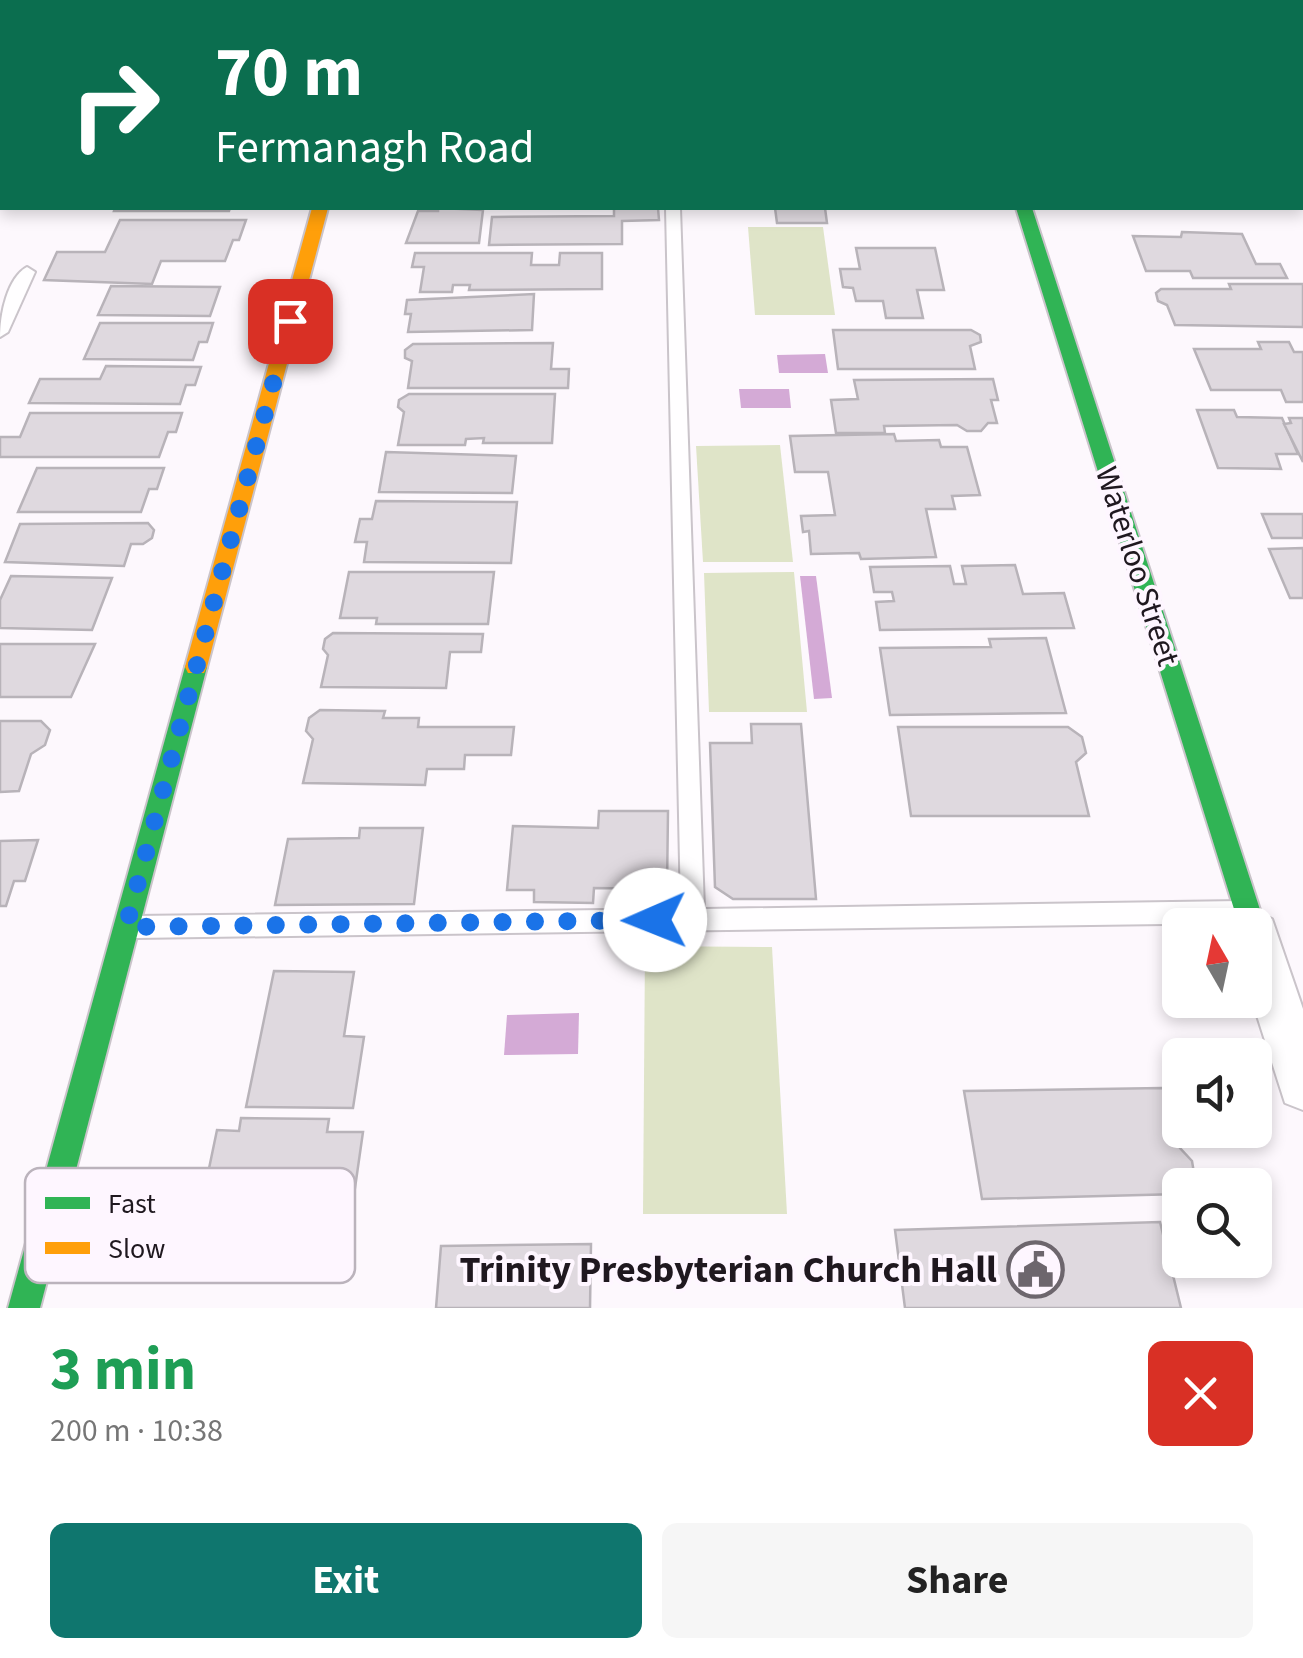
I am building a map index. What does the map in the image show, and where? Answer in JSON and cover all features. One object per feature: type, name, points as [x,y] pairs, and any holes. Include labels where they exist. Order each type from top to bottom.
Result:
[{"type":"street","points":[[61,1168],[319,210]]},
{"type":"street","name":"Waterloo Street","points":[[1025,210],[1247,908]]},
{"type":"street","name":"Waterloo Street","points":[[1272,987],[1303,1085]]},
{"type":"street","points":[[24,1308],[31,1283]]},
{"type":"lane","points":[[673,210],[692,920]]},
{"type":"lane","points":[[0,332],[28,272]]},
{"type":"lane","points":[[126,927],[692,920],[1162,923]]},
{"type":"green space","points":[[748,227],[823,227],[835,315],[755,315]]},
{"type":"green space","points":[[780,445],[793,562],[703,562],[696,446]]},
{"type":"green space","points":[[794,572],[807,712],[709,712],[704,573]]},
{"type":"green space","points":[[645,946],[772,947],[787,1214],[643,1214]]},
{"type":"shaded area","points":[[825,354],[828,373],[779,373],[777,355]]},
{"type":"shaded area","points":[[739,389],[789,389],[791,408],[741,408]]},
{"type":"shaded area","points":[[800,576],[816,576],[832,698],[814,699]]},
{"type":"shaded area","points":[[579,1013],[578,1054],[504,1055],[507,1015]]},
{"type":"building","points":[[114,210],[229,210],[229,211]]},
{"type":"building","points":[[483,210],[479,243],[406,243],[418,211]]},
{"type":"building","points":[[614,210],[658,210],[659,220],[622,221],[622,244],[489,245],[492,217],[614,216]]},
{"type":"building","points":[[775,210],[825,210],[827,223],[777,223]]},
{"type":"building","points":[[120,220],[246,220],[225,261],[161,261],[152,284],[44,280],[57,252],[105,252]]},
{"type":"building","points":[[1182,232],[1242,234],[1256,264],[1280,264],[1287,278],[1193,278],[1190,271],[1146,271],[1133,236],[1181,237]]},
{"type":"building","points":[[856,248],[935,248],[944,290],[917,290],[923,318],[886,318],[883,301],[856,301],[853,288],[843,287],[840,269],[860,269]]},
{"type":"building","points":[[415,253],[532,253],[531,265],[559,265],[560,253],[602,253],[602,289],[469,290],[470,285],[453,285],[452,292],[420,292],[424,267],[412,267]]},
{"type":"building","points":[[1229,284],[1303,284],[1303,327],[1175,325],[1167,305],[1158,301],[1156,293],[1161,289],[1231,289]]},
{"type":"building","points":[[111,286],[220,287],[210,316],[98,315]]},
{"type":"building","points":[[534,294],[532,330],[408,332],[411,314],[405,314],[407,300]]},
{"type":"building","points":[[100,323],[213,323],[207,342],[199,342],[193,360],[84,359]]},
{"type":"building","points":[[833,330],[971,330],[980,335],[981,342],[970,346],[975,369],[838,369]]},
{"type":"building","points":[[1258,342],[1289,342],[1294,352],[1303,352],[1303,402],[1286,402],[1281,390],[1211,390],[1194,349],[1261,349]]},
{"type":"building","points":[[553,343],[551,369],[569,369],[568,388],[408,388],[412,361],[405,358],[405,350],[413,344]]},
{"type":"building","points":[[106,366],[201,367],[195,385],[186,385],[180,404],[29,403],[40,379],[100,379]]},
{"type":"building","points":[[993,379],[998,400],[991,400],[997,423],[988,423],[981,431],[967,431],[957,425],[884,426],[885,433],[836,433],[831,400],[858,399],[854,380]]},
{"type":"building","points":[[409,394],[555,394],[552,443],[483,443],[484,438],[466,439],[465,445],[398,445],[404,412],[398,407],[399,400]]},
{"type":"building","points":[[1197,410],[1234,410],[1237,417],[1282,418],[1298,454],[1276,454],[1281,469],[1218,468]]},
{"type":"building","points":[[30,413],[182,413],[176,432],[168,432],[159,457],[0,457],[0,437],[20,437]]},
{"type":"building","points":[[1289,418],[1303,418],[1303,462],[1284,424],[1291,423]]},
{"type":"building","points":[[894,434],[896,441],[939,440],[941,447],[967,447],[980,495],[952,496],[955,509],[926,509],[936,557],[861,559],[859,553],[811,554],[809,531],[803,532],[801,516],[835,515],[828,472],[795,472],[790,436]]},
{"type":"building","points":[[386,452],[516,456],[512,493],[379,492]]},
{"type":"building","points":[[37,468],[164,468],[157,489],[149,489],[141,512],[18,512]]},
{"type":"building","points":[[376,501],[517,502],[511,563],[364,562],[367,542],[355,542],[360,519],[372,519]]},
{"type":"building","points":[[1262,514],[1303,514],[1303,538],[1272,538]]},
{"type":"building","points":[[148,523],[154,530],[152,538],[143,544],[131,544],[124,566],[5,562],[20,524]]},
{"type":"building","points":[[1303,548],[1303,598],[1290,598],[1269,549]]},
{"type":"building","points":[[1015,565],[1023,594],[1064,593],[1074,628],[880,630],[876,602],[894,601],[892,592],[874,592],[870,567],[950,566],[954,584],[966,584],[962,566]]},
{"type":"building","points":[[349,572],[494,572],[488,624],[376,624],[377,618],[340,618]]},
{"type":"building","points":[[11,576],[112,578],[92,630],[0,628],[0,600]]},
{"type":"building","points":[[333,633],[483,634],[481,652],[450,652],[446,688],[321,687],[328,655],[323,649],[325,639]]},
{"type":"building","points":[[1046,638],[1066,713],[890,715],[880,648],[991,647],[989,639]]},
{"type":"building","points":[[0,644],[95,644],[71,697],[0,697]]},
{"type":"building","points":[[320,710],[385,711],[383,718],[419,718],[418,727],[514,727],[511,755],[465,755],[464,769],[427,769],[425,785],[303,783],[313,739],[306,731],[309,718]]},
{"type":"building","points":[[0,721],[41,721],[50,730],[45,745],[31,754],[19,791],[0,792]]},
{"type":"building","points":[[751,724],[801,724],[816,899],[733,899],[715,887],[710,743],[752,743]]},
{"type":"building","points":[[898,727],[1068,727],[1082,737],[1086,753],[1076,762],[1089,816],[911,816]]},
{"type":"building","points":[[599,811],[668,811],[667,889],[594,888],[593,903],[534,902],[534,890],[507,890],[513,826],[598,828]]},
{"type":"building","points":[[360,828],[423,828],[414,904],[275,905],[288,839],[359,838]]},
{"type":"building","points":[[38,840],[25,881],[14,881],[6,906],[0,906],[0,841]]},
{"type":"building","points":[[274,971],[354,972],[344,1036],[364,1037],[353,1108],[246,1107]]},
{"type":"building","points":[[1162,1088],[1162,1148],[1180,1148],[1193,1168],[1162,1168],[1162,1194],[982,1199],[964,1091]]},
{"type":"building","points":[[241,1118],[329,1119],[327,1132],[363,1132],[355,1188],[355,1168],[209,1168],[217,1130],[239,1131]]},
{"type":"building","name":"Trinity Presbyterian Church Hall","points":[[1160,1222],[1162,1278],[1174,1278],[1181,1308],[905,1308],[895,1230]]},
{"type":"building","points":[[591,1244],[590,1308],[436,1308],[441,1246]]},
{"type":"traffic: fast","points":[[1025,210],[1247,908]]},
{"type":"traffic: fast","points":[[62,1168],[196,667]]},
{"type":"traffic: fast","points":[[24,1308],[31,1283]]},
{"type":"traffic: slow","points":[[196,667],[319,210]]},
{"type":"place","name":"Trinity Presbyterian Church Hall","points":[[1036,1269]]},
{"type":"route","points":[[290,321],[126,927],[655,920]]}]
